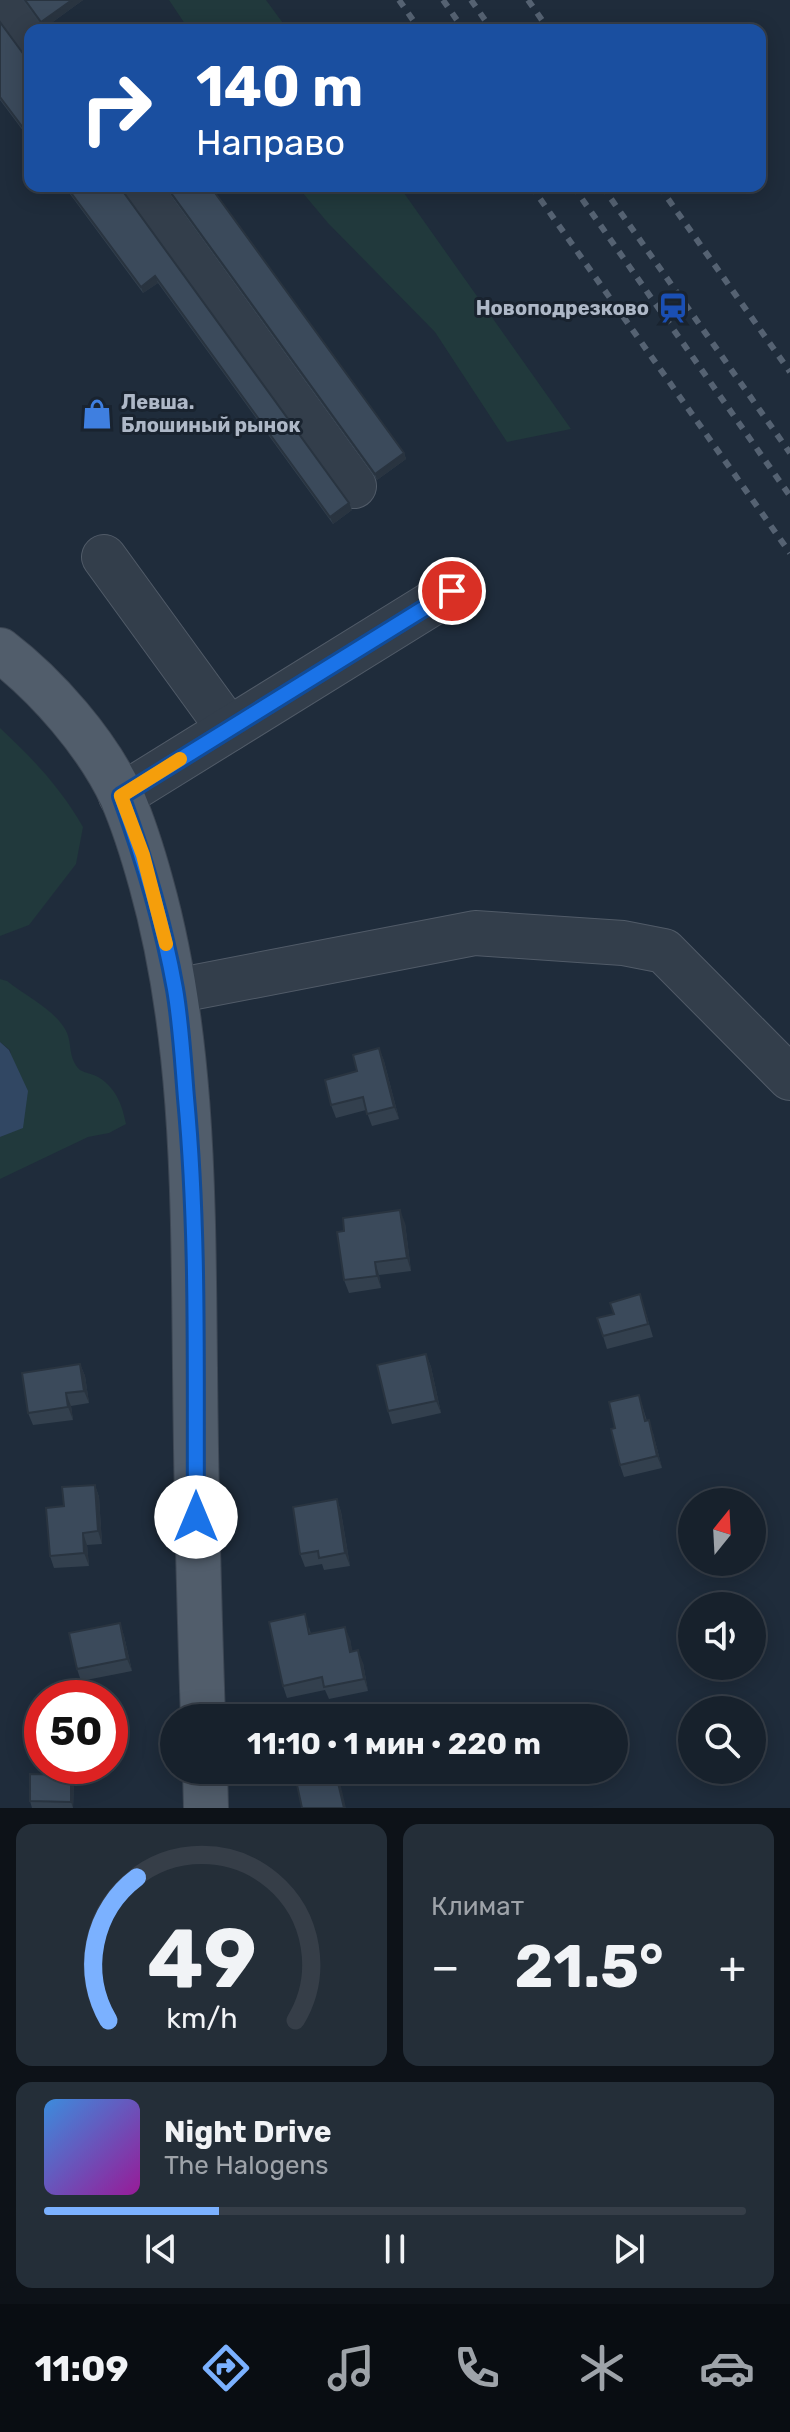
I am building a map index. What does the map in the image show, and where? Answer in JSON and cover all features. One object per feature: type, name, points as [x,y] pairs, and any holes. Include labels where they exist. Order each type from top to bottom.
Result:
[{"type":"main road","points":[[0,650],[22,667],[79,727],[121,796],[160,914],[175,991],[194,1213],[196,1517],[203,1704]]},
{"type":"main road","points":[[205,1784],[206,1808]]},
{"type":"lane","points":[[2,0],[24,30]]},
{"type":"lane","points":[[141,192],[354,486]]},
{"type":"lane","points":[[104,557],[229,729]]},
{"type":"lane","points":[[121,796],[452,591]]},
{"type":"lane","points":[[175,991],[475,933],[623,943],[664,951],[790,1078]]},
{"type":"green space","points":[[169,0],[266,0],[284,24],[185,24]]},
{"type":"green space","points":[[302,192],[403,192],[571,429],[507,442],[435,332],[328,223]]},
{"type":"green space","points":[[0,728],[45,774],[83,827],[76,864],[29,925],[0,936]]},
{"type":"green space","points":[[0,979],[54,1015],[67,1034],[76,1065],[80,1070],[98,1077],[114,1091],[126,1124],[109,1133],[88,1137],[0,1179],[0,1137],[23,1127],[10,1050],[0,1042]]},
{"type":"water","points":[[0,1042],[9,1050],[28,1091],[23,1128],[0,1137]]},
{"type":"building","points":[[25,0],[72,0],[41,22]]},
{"type":"building","points":[[0,22],[24,55],[24,129],[0,97]]},
{"type":"building","points":[[70,192],[123,192],[349,503],[330,517],[155,276],[141,287]]},
{"type":"building","points":[[170,192],[214,192],[404,453],[375,474]]},
{"type":"building","points":[[379,1048],[394,1107],[367,1114],[363,1097],[331,1105],[325,1080],[357,1071],[353,1055]]},
{"type":"building","points":[[400,1210],[407,1258],[375,1262],[377,1276],[344,1280],[337,1232],[344,1231],[343,1218]]},
{"type":"building","points":[[640,1294],[648,1324],[603,1336],[597,1318],[614,1314],[610,1303]]},
{"type":"building","points":[[426,1354],[436,1401],[388,1411],[377,1365]]},
{"type":"building","points":[[80,1364],[84,1391],[66,1393],[68,1407],[28,1413],[22,1373]]},
{"type":"building","points":[[639,1395],[645,1421],[649,1420],[657,1456],[620,1465],[611,1429],[615,1428],[609,1402]]},
{"type":"building","points":[[95,1485],[98,1531],[83,1533],[84,1553],[50,1556],[46,1508],[64,1506],[62,1487]]},
{"type":"building","points":[[337,1499],[345,1553],[319,1558],[318,1551],[300,1554],[293,1507]]},
{"type":"building","points":[[305,1614],[309,1634],[345,1627],[350,1652],[358,1650],[364,1679],[324,1687],[322,1677],[283,1686],[269,1622]]},
{"type":"building","points":[[120,1623],[127,1659],[77,1669],[69,1633]]},
{"type":"building","points":[[30,1784],[71,1784],[71,1802],[30,1801]]},
{"type":"building","points":[[297,1784],[338,1784],[344,1808],[302,1808]]},
{"type":"railway","points":[[399,0],[416,24]]},
{"type":"railway","points":[[443,0],[460,24]]},
{"type":"railway","points":[[471,0],[488,24]]},
{"type":"railway","points":[[528,0],[545,24]]},
{"type":"railway","points":[[535,192],[790,553]]},
{"type":"railway","points":[[577,192],[790,496]]},
{"type":"railway","points":[[606,192],[790,453]]},
{"type":"railway","points":[[663,192],[790,372]]},
{"type":"slow traffic","points":[[166,944],[143,855],[121,796],[180,759]]},
{"type":"place","name":"Новоподрезково","points":[[673,308]]},
{"type":"place","name":"Левша. Блошиный рынок","points":[[97,414]]},
{"type":"route","points":[[196,1517],[194,1213],[185,1079],[175,991],[160,914],[121,796],[452,591]]}]
